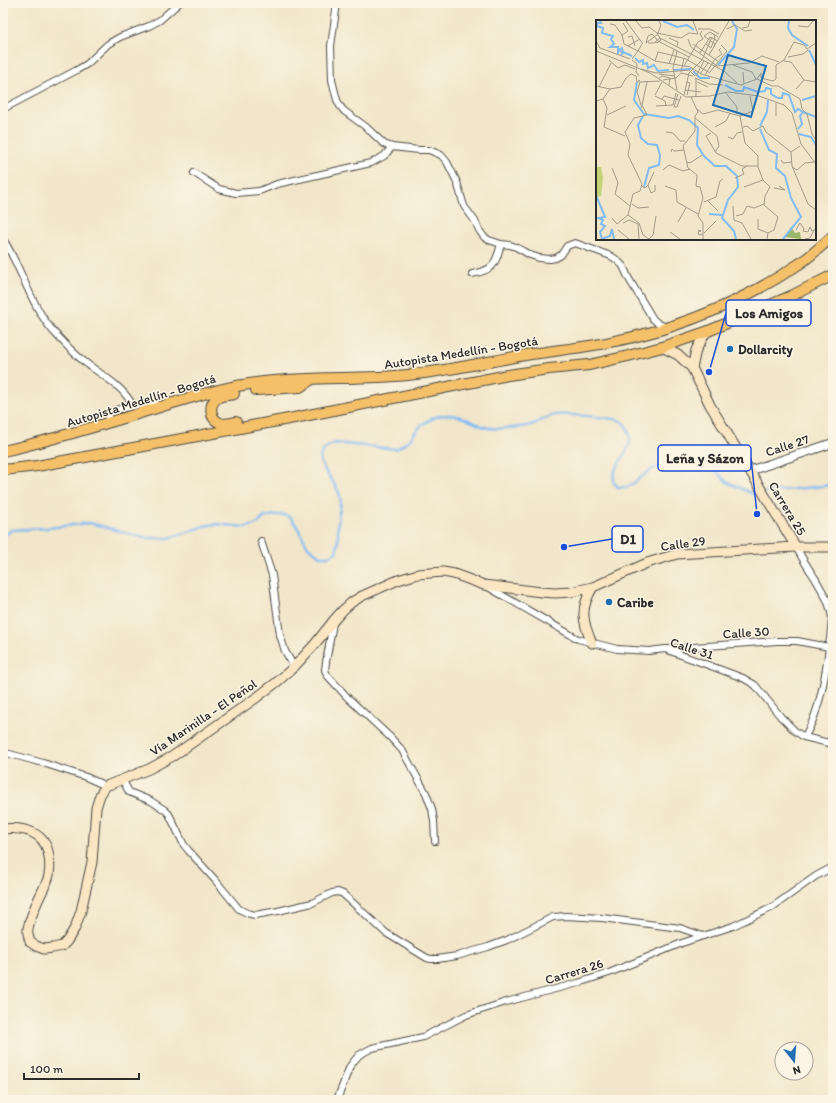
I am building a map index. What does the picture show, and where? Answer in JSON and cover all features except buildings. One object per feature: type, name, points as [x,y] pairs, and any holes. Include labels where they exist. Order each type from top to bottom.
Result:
[{"type":"highway","name":"Autopista Medellín - Bogotá","points":[[3,451],[64,436],[207,393],[256,383],[313,378],[409,375],[524,355],[614,342],[668,328],[703,315],[771,282],[801,263],[833,236]]},
{"type":"highway","points":[[3,470],[37,466],[294,418],[508,375],[589,365],[662,347],[706,332],[791,296],[833,275]]},
{"type":"highway","points":[[294,418],[279,414],[226,424],[218,422],[211,411],[214,401],[219,397],[257,390],[300,387],[313,378]]},
{"type":"main road","points":[[692,368],[696,350],[706,332]]},
{"type":"main road","name":"Carrera 25","points":[[662,347],[678,355],[692,368],[710,405],[796,548]]},
{"type":"main road","name":"Calle 29","points":[[484,585],[555,593],[571,592],[594,588],[647,563],[677,554],[833,547]]},
{"type":"main road","name":"Vía Marinilla - El Peñol","points":[[106,786],[149,769],[172,756],[256,698],[294,667],[334,620],[352,602],[362,596],[398,580],[418,574],[443,572],[454,574],[484,585]]},
{"type":"main road","points":[[592,643],[584,620],[584,608],[587,597],[594,588]]},
{"type":"main road","points":[[3,829],[13,828],[26,830],[38,834],[44,841],[48,851],[50,864],[49,876],[31,919],[28,930],[29,938],[30,942],[44,949],[62,946],[75,928],[81,911],[92,862],[96,808],[100,794],[106,786]]},
{"type":"street","points":[[3,109],[87,64],[108,44],[120,37],[149,26],[160,20],[179,3]]},
{"type":"street","points":[[337,3],[331,46],[332,80],[337,100],[344,111],[366,127],[384,144],[392,148],[429,150],[441,155],[447,162],[457,182],[464,206],[484,237],[489,240],[516,247],[539,258],[550,259],[561,255],[567,246],[575,243],[611,256],[617,260],[623,266],[629,280],[653,319],[659,324],[668,328]]},
{"type":"street","points":[[194,173],[219,189],[236,193],[259,190],[277,184],[371,163],[384,156],[392,148]]},
{"type":"street","points":[[3,239],[15,260],[34,303],[53,330],[78,356],[122,390],[130,399],[133,406]]},
{"type":"street","points":[[472,274],[491,268],[497,258],[501,244]]},
{"type":"street","points":[[107,422],[108,415],[112,412],[150,402],[161,406]]},
{"type":"street","name":"Calle 27","points":[[749,471],[833,443]]},
{"type":"street","points":[[262,541],[272,575],[280,635],[285,651],[294,667]]},
{"type":"street","name":"Carrera 25","points":[[796,548],[824,593],[832,612],[826,666],[813,719],[808,732],[804,737]]},
{"type":"street","name":"Calle 31","points":[[484,585],[578,639],[617,649],[665,649],[743,678],[755,685],[781,717],[795,731],[804,737],[833,744]]},
{"type":"street","points":[[334,620],[326,662],[325,670],[327,675],[348,698],[402,750],[426,793],[432,809],[435,841]]},
{"type":"street","name":"Calle 30","points":[[665,649],[777,641],[797,641],[829,647]]},
{"type":"street","points":[[3,753],[79,774],[106,786]]},
{"type":"street","points":[[122,779],[129,792],[150,801],[169,814],[189,852],[239,909],[247,913],[255,915],[303,906],[332,893],[338,892],[343,894],[386,933],[427,958],[437,959],[457,956],[488,947],[507,940],[553,917],[566,916],[602,918],[680,928],[703,936]]},
{"type":"street","name":"Carrera 26","points":[[337,1100],[350,1066],[360,1055],[372,1048],[422,1037],[466,1015],[506,1002],[603,975],[703,936],[733,926],[771,908],[816,876],[833,867]]},
{"type":"waterway","points":[[3,537],[12,530],[90,523],[145,538],[169,538],[204,526],[216,524],[245,527],[252,526],[265,517],[285,515],[291,518],[308,547],[320,556],[330,556],[336,552],[337,548],[340,500],[338,489],[321,462],[321,455],[325,449],[334,443],[396,449],[410,439],[418,428],[436,417],[446,415],[457,416],[485,427],[494,428],[527,426],[555,415],[589,416],[617,420],[624,424],[630,436],[630,443],[616,469],[614,476],[614,483],[618,487],[628,487],[651,470],[661,465],[687,459],[706,464],[727,482],[753,494],[761,493]]},
{"type":"waterway","points":[[766,492],[833,485]]},
{"type":"place","name":"Dollarcity","points":[[730,349]]},
{"type":"place","name":"Los Amigos","points":[[709,372]]},
{"type":"place","name":"Leña y Sázon","points":[[757,514]]},
{"type":"place","name":"D1","points":[[564,547]]},
{"type":"place","name":"Caribe","points":[[609,602]]}]
